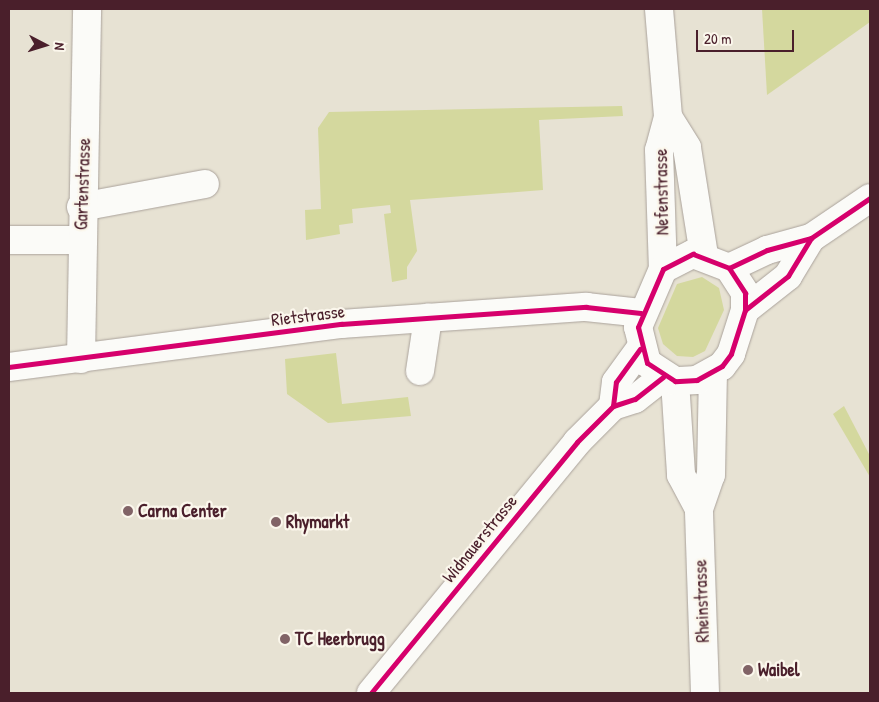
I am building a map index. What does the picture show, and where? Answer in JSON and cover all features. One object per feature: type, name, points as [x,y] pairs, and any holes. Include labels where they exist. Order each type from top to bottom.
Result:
[{"type":"street","name":"Gartenstrasse","points":[[81,359],[81,207],[88,9]]},
{"type":"street","name":"Nefenstrasse","points":[[659,9],[668,117],[659,150],[663,269]]},
{"type":"street","name":"Nefenstrasse","points":[[668,117],[687,148],[704,255]]},
{"type":"street","points":[[81,207],[205,184]]},
{"type":"street","points":[[730,268],[767,250],[811,238],[870,198]]},
{"type":"street","points":[[745,310],[788,276],[811,238]]},
{"type":"street","points":[[9,240],[81,240]]},
{"type":"street","points":[[613,406],[616,382],[640,350],[641,313],[663,269],[681,258],[704,255],[730,268],[745,293],[745,310],[731,354],[713,372],[697,380],[669,379],[640,350]]},
{"type":"street","name":"Rietstrasse","points":[[9,367],[341,324],[586,308],[641,313]]},
{"type":"street","points":[[420,370],[428,318]]},
{"type":"street","name":"Rheinstrasse","points":[[705,693],[699,509],[711,476],[713,372]]},
{"type":"street","name":"Rheinstrasse","points":[[669,379],[681,475],[699,509]]},
{"type":"street","name":"Widnauerstrasse","points":[[371,693],[577,442],[613,406],[635,399],[669,379]]},
{"type":"green space","points":[[762,9],[870,9],[870,22],[767,95]]},
{"type":"green space","points":[[622,106],[623,116],[539,120],[543,190],[410,200],[417,251],[407,267],[407,279],[392,282],[384,214],[391,213],[390,205],[352,209],[353,223],[339,225],[340,234],[306,240],[305,210],[321,209],[318,128],[329,112]]},
{"type":"green space","points":[[702,277],[719,288],[724,310],[705,351],[693,357],[677,356],[663,344],[658,328],[677,284]]},
{"type":"green space","points":[[336,353],[342,404],[408,397],[411,416],[328,423],[287,394],[285,359]]},
{"type":"green space","points":[[844,406],[870,456],[870,477],[833,414]]},
{"type":"cycle path","points":[[729,268],[767,250],[811,238],[870,198]]},
{"type":"cycle path","points":[[745,310],[788,276],[811,238]]},
{"type":"cycle path","points":[[693,254],[729,268],[745,293],[745,310],[731,354],[722,366],[697,380],[675,381],[647,363],[638,327],[663,269],[693,254]]},
{"type":"cycle path","points":[[9,367],[341,324],[586,307],[641,313]]},
{"type":"cycle path","points":[[613,406],[616,382],[640,349]]},
{"type":"cycle path","points":[[371,693],[577,442],[613,406],[635,399],[663,377]]},
{"type":"place","name":"Carna Center","points":[[128,511]]},
{"type":"place","name":"Rhymarkt","points":[[276,522]]},
{"type":"place","name":"TC Heerbrugg","points":[[285,639]]},
{"type":"place","name":"Waibel","points":[[748,670]]}]
